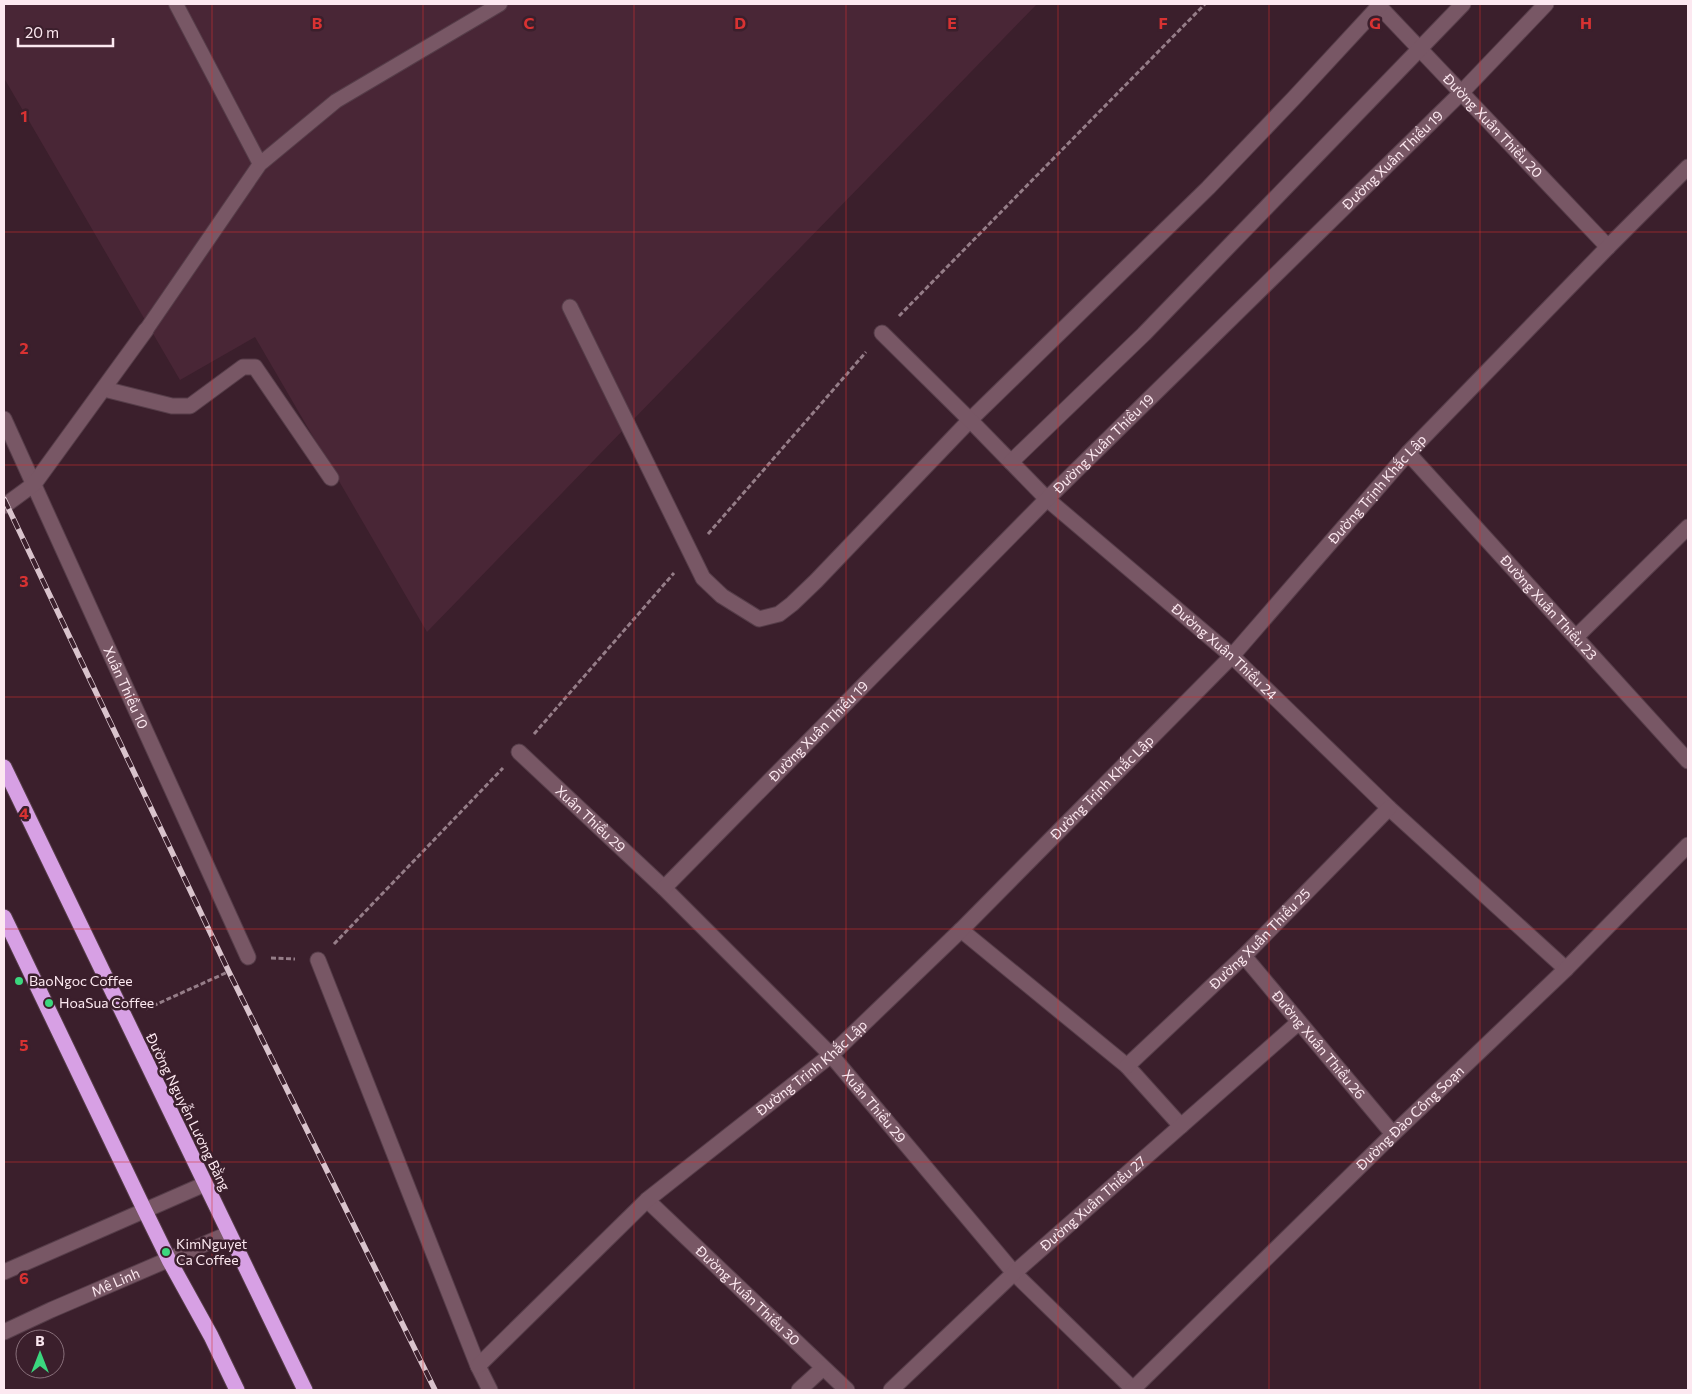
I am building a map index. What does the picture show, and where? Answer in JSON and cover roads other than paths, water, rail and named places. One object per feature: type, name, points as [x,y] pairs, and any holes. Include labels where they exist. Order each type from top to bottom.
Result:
[{"type":"highway","name":"Đường Nguyễn Lương Bằng","points":[[4,767],[305,1390]]},
{"type":"highway","points":[[4,917],[169,1260],[211,1336],[237,1390]]},
{"type":"street","points":[[570,307],[703,578],[722,596],[759,619],[779,614],[792,604],[879,516],[970,420],[1208,188],[1294,98],[1379,4]]},
{"type":"street","name":"Đường Xuân Thiều 20","points":[[1379,4],[1608,247]]},
{"type":"street","points":[[1011,462],[1144,334],[1463,4]]},
{"type":"street","name":"Đường Xuân Thiều 19","points":[[664,888],[1047,499],[1461,93],[1546,4]]},
{"type":"street","name":"Đường Trịnh Khắc Lập","points":[[478,1366],[647,1200],[831,1055],[961,930],[1232,656],[1408,454],[1688,167]]},
{"type":"street","points":[[4,506],[34,484],[146,330]]},
{"type":"street","name":"Đường Xuân Thiều 24","points":[[882,333],[1047,499],[1232,656],[1389,808],[1566,969]]},
{"type":"street","points":[[104,389],[162,404],[190,406],[243,367],[255,367],[331,478]]},
{"type":"street","name":"Xuân Thiều 10","points":[[4,419],[248,957]]},
{"type":"street","name":"Đường Xuân Thiều 23","points":[[1408,454],[1688,760]]},
{"type":"street","points":[[1576,637],[1688,527]]},
{"type":"street","name":"Xuân Thiều 29","points":[[519,752],[664,888],[831,1055],[1014,1273],[1132,1390]]},
{"type":"street","name":"Đường Xuân Thiều 25","points":[[1126,1066],[1244,956],[1389,808]]},
{"type":"street","name":"Đường Đào Công Soạn","points":[[1132,1390],[1393,1134],[1566,969],[1688,845]]},
{"type":"street","points":[[961,930],[1126,1066],[1181,1126]]},
{"type":"street","name":"Đường Xuân Thiều 26","points":[[1244,956],[1393,1134]]},
{"type":"street","points":[[318,960],[478,1366],[490,1390]]},
{"type":"street","name":"Đường Xuân Thiều 27","points":[[891,1390],[1014,1273],[1299,1022]]},
{"type":"street","points":[[4,1272],[205,1184]]},
{"type":"street","name":"Đường Xuân Thiều 30","points":[[647,1200],[847,1390]]},
{"type":"street","name":"Mê Linh","points":[[4,1332],[228,1234]]},
{"type":"street","points":[[800,1390],[824,1368]]},
{"type":"lane","points":[[176,4],[260,164]]},
{"type":"lane","points":[[146,330],[260,164],[336,101],[500,4]]},
{"type":"railway","points":[[4,499],[229,972],[435,1390]]},
{"type":"place","name":"BaoNgoc Coffee","points":[[19,981]]},
{"type":"place","name":"HoaSua Coffee","points":[[49,1003]]},
{"type":"place","name":"KimNguyet Ca Coffee","points":[[166,1252]]}]
